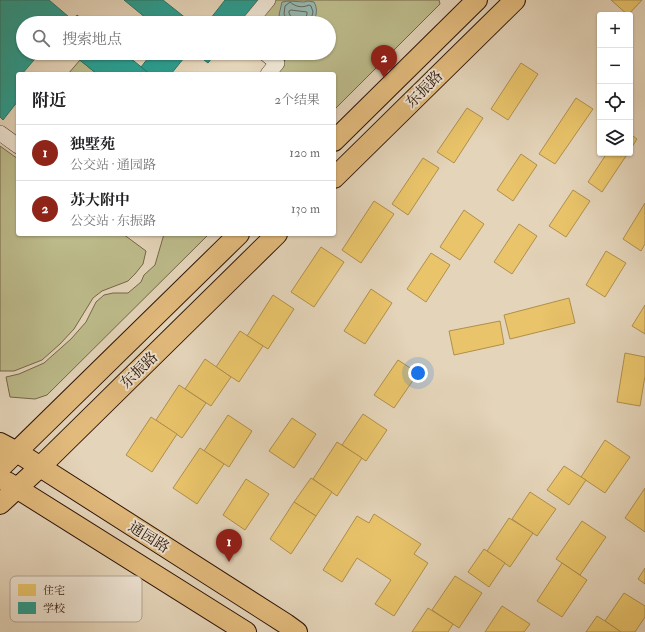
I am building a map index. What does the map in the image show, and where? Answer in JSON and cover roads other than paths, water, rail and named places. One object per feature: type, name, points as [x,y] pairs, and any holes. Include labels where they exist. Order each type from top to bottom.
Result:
[{"type":"main road","name":"东振路","points":[[336,139],[477,0]]},
{"type":"main road","name":"东振路","points":[[336,176],[514,0]]},
{"type":"main road","name":"东振路","points":[[0,468],[8,448],[237,236]]},
{"type":"main road","name":"东振路","points":[[0,504],[40,467],[275,236]]},
{"type":"main road","name":"通园路","points":[[8,448],[297,632]]},
{"type":"main road","name":"通园路","points":[[0,478],[246,632]]},
{"type":"lane","points":[[255,16],[268,0]]},
{"type":"lane","points":[[270,72],[277,63],[273,60]]},
{"type":"lane","points":[[0,133],[16,145]]},
{"type":"water","points":[[282,2],[314,2],[316,7],[315,16],[280,16]]},
{"type":"place","name":"苏大附中","points":[[384,78]]},
{"type":"place","name":"独墅苑","points":[[229,562]]}]
